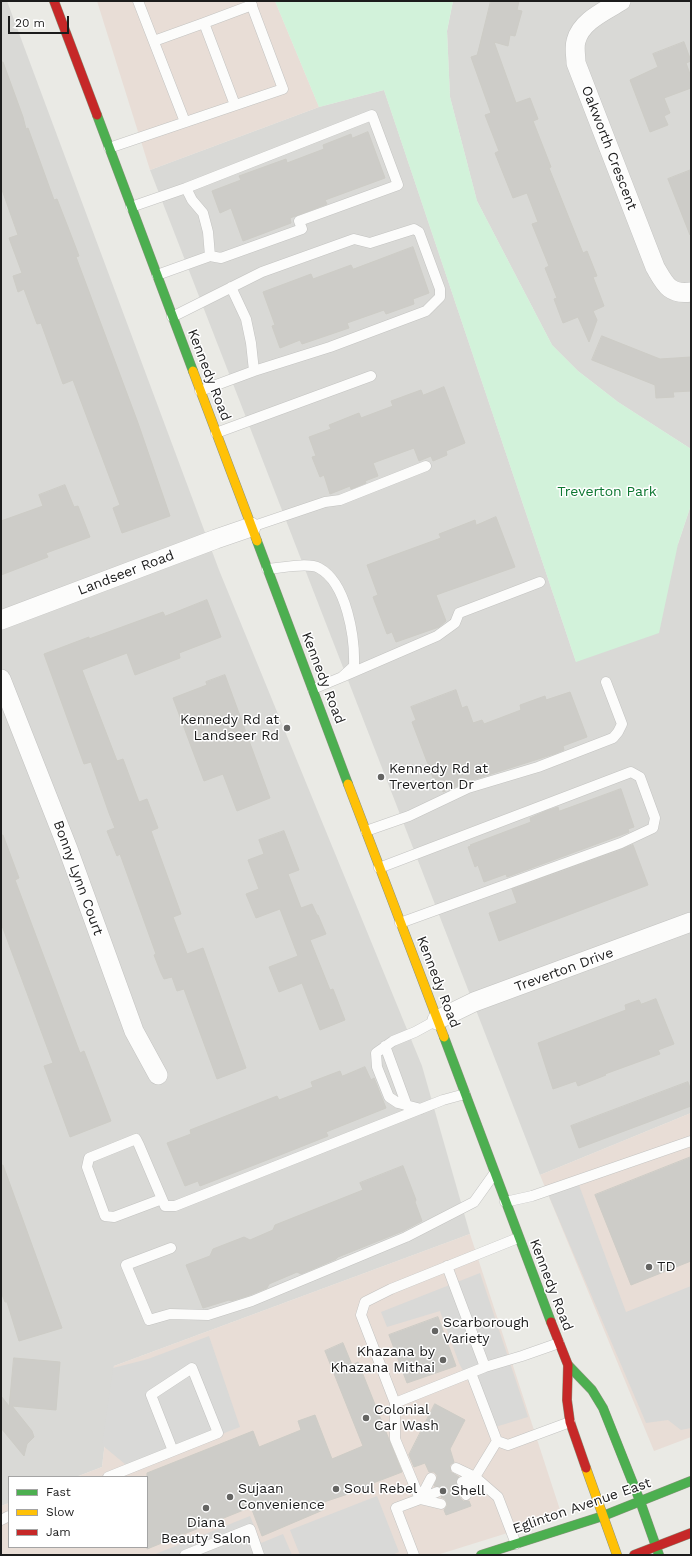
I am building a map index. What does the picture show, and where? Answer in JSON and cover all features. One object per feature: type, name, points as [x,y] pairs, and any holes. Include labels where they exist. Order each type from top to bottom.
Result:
[{"type":"main road","name":"Kennedy Road","points":[[57,2],[109,148],[172,317],[518,1238],[568,1366],[567,1400],[570,1422],[617,1555]]},
{"type":"main road","name":"Kennedy Road","points":[[568,1366],[592,1390],[603,1408],[640,1501],[657,1551]]},
{"type":"main road","name":"Eglinton Avenue East","points":[[481,1555],[603,1516],[691,1481]]},
{"type":"main road","points":[[634,1555],[657,1551],[691,1533]]},
{"type":"street","name":"Oakworth Crescent","points":[[621,1],[598,14],[583,26],[576,41],[576,63],[655,267],[667,286],[680,293],[691,292]]},
{"type":"street","name":"Landseer Road","points":[[1,620],[251,527]]},
{"type":"street","name":"Bonny Lynn Court","points":[[1,679],[68,849],[134,1031],[158,1075]]},
{"type":"street","name":"Treverton Drive","points":[[437,1020],[474,1002],[691,922]]},
{"type":"lane","points":[[138,1],[185,122]]},
{"type":"lane","points":[[109,148],[283,89],[251,3],[204,23],[154,41]]},
{"type":"lane","points":[[204,23],[235,105]]},
{"type":"lane","points":[[131,207],[186,188],[372,115],[398,184],[299,221],[302,229],[221,258],[210,256],[157,275]]},
{"type":"lane","points":[[186,188],[192,200],[203,213],[208,232],[210,256]]},
{"type":"lane","points":[[172,317],[262,272],[354,239],[370,243],[414,229],[419,232],[440,289],[440,297],[426,311],[330,347],[254,371],[200,391]]},
{"type":"lane","points":[[230,287],[246,319],[251,343],[254,371]]},
{"type":"lane","points":[[216,433],[371,376]]},
{"type":"lane","points":[[251,527],[325,502],[340,500],[426,466]]},
{"type":"lane","points":[[267,569],[298,565],[318,568],[330,578],[342,596],[350,621],[354,666],[342,677]]},
{"type":"lane","points":[[313,689],[437,636],[454,623],[459,613],[540,582]]},
{"type":"lane","points":[[366,831],[409,816],[468,788],[538,767],[613,738],[622,724],[606,682]]},
{"type":"lane","points":[[379,868],[631,772],[640,776],[656,818],[653,828],[621,843],[400,923]]},
{"type":"lane","points":[[421,1109],[398,1104],[389,1097],[377,1067],[376,1053],[385,1046],[416,1032],[437,1020]]},
{"type":"lane","points":[[385,1046],[407,1106]]},
{"type":"lane","points":[[162,1199],[114,1217],[105,1216],[87,1167],[89,1158],[136,1139],[162,1199],[165,1206],[175,1206],[443,1100],[465,1094]]},
{"type":"lane","points":[[505,1202],[532,1196],[691,1141]]},
{"type":"lane","points":[[171,1248],[126,1265],[149,1320],[170,1314],[208,1315],[252,1301],[406,1237],[474,1202],[494,1174]]},
{"type":"lane","points":[[420,1499],[395,1439],[395,1403],[361,1315],[365,1302],[392,1289],[518,1238]]},
{"type":"lane","points":[[448,1266],[485,1366]]},
{"type":"lane","points":[[395,1403],[485,1366],[522,1356],[559,1343]]},
{"type":"lane","points":[[110,1476],[173,1451],[218,1433],[192,1368],[151,1395],[173,1451]]},
{"type":"lane","points":[[471,1373],[497,1441],[508,1445],[570,1422]]},
{"type":"lane","points":[[466,1495],[474,1477],[497,1441]]},
{"type":"lane","points":[[456,1468],[474,1477],[498,1496],[516,1544]]},
{"type":"lane","points":[[462,1482],[474,1477]]},
{"type":"lane","points":[[420,1499],[431,1478]]},
{"type":"lane","points":[[414,1555],[396,1508],[437,1492]]},
{"type":"lane","points":[[420,1499],[441,1504]]},
{"type":"lane","points":[[184,1555],[250,1529],[259,1555]]},
{"type":"shaded area","points":[[1,1],[7,1],[219,570],[422,1066],[470,1234],[114,1366],[102,1467],[79,1476],[8,1476],[8,1503],[1,1506]]},
{"type":"shaded area","points":[[97,1],[275,1],[319,107],[150,170]]},
{"type":"shaded area","points":[[453,1],[691,1],[691,449],[618,402],[578,371],[552,345],[477,201],[450,97],[447,31]]},
{"type":"shaded area","points":[[384,90],[576,662],[678,544],[691,505],[691,1113],[540,1175],[150,170],[319,107]]},
{"type":"shaded area","points":[[691,1113],[691,1437],[654,1451],[540,1175]]},
{"type":"shaded area","points":[[576,1177],[626,1312],[691,1286],[691,1428],[681,1430],[668,1420],[646,1423],[545,1187]]},
{"type":"shaded area","points":[[470,1234],[562,1516],[437,1555],[1,1555],[1,1506],[8,1503],[8,1548],[148,1548],[148,1476],[79,1476],[102,1467],[114,1366]]},
{"type":"shaded area","points":[[480,1273],[528,1417],[492,1428],[459,1363],[440,1311],[387,1327],[381,1312]]},
{"type":"shaded area","points":[[209,1336],[240,1427],[131,1469],[102,1445],[113,1368],[148,1359]]},
{"type":"shaded area","points":[[377,1496],[399,1552],[392,1555],[300,1555],[290,1530]]},
{"type":"shaded area","points":[[250,1516],[261,1543],[283,1534],[292,1555],[153,1555]]},
{"type":"green space","name":"Treverton Park","points":[[275,1],[453,1],[447,31],[450,97],[477,201],[552,345],[578,371],[618,402],[691,449],[691,505],[678,544],[659,633],[576,662],[384,90],[319,107]]},
{"type":"building","points":[[491,1],[519,1],[517,10],[522,11],[515,36],[510,35],[508,46],[494,42],[516,103],[530,98],[538,119],[533,121],[551,167],[549,168],[583,253],[587,251],[597,276],[593,277],[604,306],[593,311],[597,320],[589,342],[578,317],[563,323],[554,299],[557,298],[545,268],[549,266],[532,224],[538,222],[527,193],[513,198],[495,153],[499,151],[485,115],[491,113],[471,57],[477,55]]},
{"type":"building","points":[[684,42],[691,61],[686,63],[691,77],[691,88],[664,98],[670,113],[664,116],[668,125],[650,132],[630,80],[658,67],[653,54]]},
{"type":"building","points":[[1,62],[3,62],[26,129],[28,128],[54,200],[57,199],[79,256],[76,257],[138,423],[170,516],[122,533],[113,508],[120,505],[73,380],[63,384],[41,323],[37,324],[24,289],[18,292],[13,276],[22,273],[9,238],[18,235],[1,187]]},
{"type":"building","points":[[368,132],[385,178],[325,200],[327,204],[290,218],[291,223],[243,241],[231,208],[220,213],[212,191],[241,180],[239,176],[286,159],[287,163],[324,149],[323,145],[351,134],[352,138]]},
{"type":"building","points":[[691,170],[691,235],[690,235],[668,179]]},
{"type":"building","points":[[413,247],[429,293],[413,299],[414,304],[386,314],[384,310],[347,323],[349,328],[302,344],[300,340],[280,348],[272,326],[275,325],[263,292],[311,274],[313,279],[351,265],[353,269]]},
{"type":"building","points":[[602,336],[660,359],[691,357],[691,391],[673,392],[674,397],[656,398],[655,385],[592,360]]},
{"type":"building","points":[[444,387],[465,443],[446,451],[447,455],[433,461],[431,456],[419,461],[414,448],[373,463],[378,476],[351,489],[350,486],[330,494],[324,475],[320,477],[312,457],[316,456],[309,437],[331,429],[329,425],[359,413],[361,418],[393,406],[391,401],[421,390],[423,395]]},
{"type":"building","points":[[65,485],[74,507],[78,506],[90,537],[46,553],[48,557],[1,575],[1,521],[43,506],[39,495]]},
{"type":"building","points":[[496,517],[515,567],[436,595],[446,621],[439,627],[396,642],[392,632],[387,634],[373,597],[378,595],[367,565],[441,538],[439,534],[475,520],[476,525]]},
{"type":"building","points":[[207,600],[221,637],[179,653],[180,658],[135,675],[127,653],[82,670],[117,761],[123,759],[139,802],[147,799],[158,828],[151,831],[181,914],[173,917],[187,954],[203,948],[246,1068],[217,1079],[184,989],[177,991],[172,977],[164,979],[161,973],[154,955],[156,954],[120,854],[117,856],[107,831],[115,828],[91,762],[84,764],[44,654],[163,612],[165,616]]},
{"type":"building","points":[[225,675],[270,798],[237,811],[223,774],[204,781],[173,698],[207,685],[206,682]]},
{"type":"building","points":[[456,690],[462,708],[467,706],[473,723],[482,720],[484,724],[521,710],[520,705],[545,696],[546,700],[570,692],[587,737],[563,746],[564,750],[554,754],[466,782],[443,792],[438,779],[434,780],[412,722],[416,720],[411,707]]},
{"type":"building","points":[[621,789],[634,827],[628,829],[629,832],[507,877],[506,874],[484,882],[478,865],[475,867],[468,847],[471,846],[470,845],[531,822],[530,818],[546,811],[558,807],[559,811]]},
{"type":"building","points":[[284,831],[299,870],[288,874],[301,908],[312,904],[326,934],[310,940],[330,990],[333,989],[345,1020],[320,1030],[302,983],[279,992],[269,967],[298,956],[280,909],[256,918],[246,894],[259,889],[248,860],[264,854],[259,840]]},
{"type":"building","points":[[1,835],[3,835],[19,878],[15,880],[80,1053],[84,1051],[111,1121],[70,1137],[44,1066],[53,1063],[1,923]]},
{"type":"building","points":[[633,845],[648,885],[499,941],[489,913],[517,903],[512,889]]},
{"type":"building","points":[[656,999],[674,1044],[658,1050],[660,1054],[605,1074],[606,1075],[578,1086],[576,1081],[553,1089],[538,1043],[626,1010],[625,1005],[639,1000],[641,1004]]},
{"type":"building","points":[[365,1067],[371,1080],[374,1078],[386,1108],[326,1132],[328,1136],[200,1186],[198,1181],[185,1186],[167,1143],[191,1134],[190,1130],[277,1096],[279,1100],[313,1087],[311,1082],[340,1071],[342,1076]]},
{"type":"building","points":[[688,1082],[691,1091],[691,1106],[579,1148],[571,1126]]},
{"type":"building","points":[[691,1157],[691,1261],[631,1285],[595,1195]]},
{"type":"building","points":[[1,1165],[3,1165],[62,1328],[19,1341],[7,1302],[5,1302],[1,1292]]},
{"type":"building","points":[[403,1166],[422,1221],[403,1231],[338,1257],[301,1274],[297,1272],[269,1284],[267,1288],[250,1295],[203,1308],[186,1265],[210,1256],[213,1249],[244,1237],[250,1240],[273,1230],[275,1225],[363,1190],[360,1183]]},
{"type":"building","points":[[438,1317],[456,1366],[407,1383],[389,1335]]},
{"type":"building","points":[[343,1343],[352,1365],[358,1362],[402,1472],[368,1485],[369,1487],[321,1503],[323,1510],[262,1536],[251,1507],[147,1549],[147,1473],[253,1431],[259,1447],[301,1430],[298,1421],[315,1415],[332,1459],[363,1446],[325,1351]]},
{"type":"building","points":[[14,1358],[60,1362],[56,1410],[12,1406],[32,1431],[34,1437],[27,1444],[24,1456],[1,1428],[1,1396],[9,1406]]},
{"type":"building","points":[[435,1404],[465,1420],[450,1449],[454,1462],[450,1465],[450,1468],[451,1472],[459,1477],[456,1481],[458,1487],[462,1488],[460,1498],[463,1501],[469,1501],[471,1506],[446,1515],[444,1510],[447,1503],[445,1499],[441,1497],[443,1490],[441,1487],[434,1486],[437,1475],[434,1472],[429,1472],[425,1463],[414,1467],[409,1455]]},
{"type":"traffic: fast","points":[[97,115],[193,371]]},
{"type":"traffic: fast","points":[[257,541],[348,784]]},
{"type":"traffic: fast","points":[[444,1037],[551,1322]]},
{"type":"traffic: fast","points":[[568,1365],[592,1390],[603,1408],[640,1501],[659,1555]]},
{"type":"traffic: fast","points":[[481,1555],[603,1516],[691,1481]]},
{"type":"traffic: slow","points":[[193,371],[257,541]]},
{"type":"traffic: slow","points":[[348,784],[444,1037]]},
{"type":"traffic: slow","points":[[586,1468],[617,1555]]},
{"type":"traffic: jam","points":[[54,1],[97,115]]},
{"type":"traffic: jam","points":[[551,1322],[568,1365],[567,1400],[570,1422],[586,1468]]},
{"type":"traffic: jam","points":[[634,1555],[691,1533]]},
{"type":"place","name":"Kennedy Rd at Landseer Rd","points":[[287,728]]},
{"type":"place","name":"Kennedy Rd at Treverton Dr","points":[[381,777]]},
{"type":"place","name":"TD","points":[[649,1267]]},
{"type":"place","name":"Scarborough Variety","points":[[435,1331]]},
{"type":"place","name":"Khazana by Khazana Mithai","points":[[443,1360]]},
{"type":"place","name":"Colonial Car Wash","points":[[366,1418]]},
{"type":"place","name":"Soul Rebel","points":[[336,1489]]},
{"type":"place","name":"Shell","points":[[443,1491]]},
{"type":"place","name":"Sujaan Convenience","points":[[230,1497]]},
{"type":"place","name":"Diana Beauty Salon","points":[[206,1508]]}]
